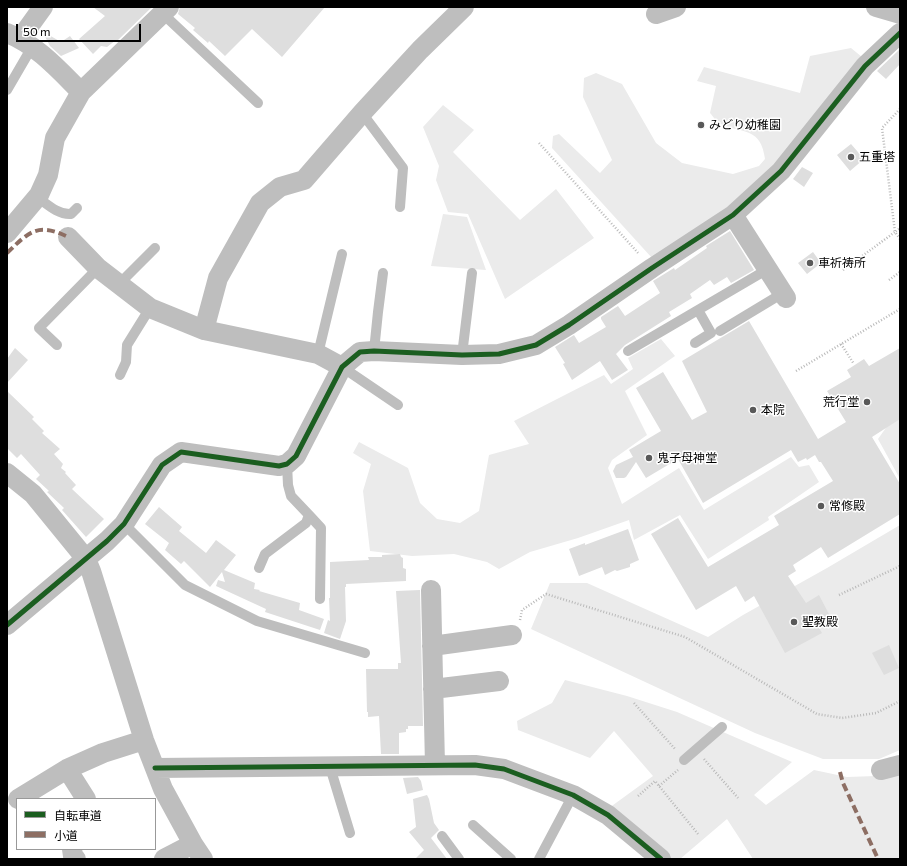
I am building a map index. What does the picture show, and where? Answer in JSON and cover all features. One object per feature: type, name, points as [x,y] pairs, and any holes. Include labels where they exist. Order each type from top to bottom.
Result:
[{"type":"street","points":[[43,7],[20,40],[43,55],[82,92]]},
{"type":"street","points":[[204,330],[218,278],[260,203],[280,187],[304,180],[362,113],[420,50],[464,7]]},
{"type":"street","points":[[656,14],[676,7]]},
{"type":"street","points":[[876,7],[900,14]]},
{"type":"street","points":[[7,233],[38,197],[48,175],[55,138],[82,92],[165,10]]},
{"type":"street","points":[[7,625],[86,559],[124,524],[162,465],[181,452],[279,466],[287,464],[296,456],[344,362],[360,352],[374,351],[462,355],[500,354],[536,345],[733,216],[781,171],[866,66],[900,33]]},
{"type":"street","points":[[733,216],[784,296]]},
{"type":"street","points":[[68,237],[98,268],[150,308],[204,330],[318,354],[344,362]]},
{"type":"street","points":[[7,473],[33,494],[86,559],[91,571],[144,740],[163,789],[198,852],[164,859]]},
{"type":"street","points":[[431,590],[435,766]]},
{"type":"street","points":[[432,646],[516,630]]},
{"type":"street","points":[[433,688],[499,681]]},
{"type":"street","points":[[19,798],[67,769],[103,753],[144,740]]},
{"type":"street","points":[[155,768],[474,765],[504,769],[573,795],[608,815],[656,857]]},
{"type":"street","points":[[67,769],[85,798]]},
{"type":"street","points":[[7,805],[16,800]]},
{"type":"street","points":[[72,850],[73,856],[76,859]]},
{"type":"lane","points":[[165,10],[258,103]]},
{"type":"lane","points":[[7,90],[20,40]]},
{"type":"lane","points":[[362,113],[403,168],[400,207]]},
{"type":"lane","points":[[38,197],[59,212],[71,214],[77,208]]},
{"type":"lane","points":[[119,284],[154,248]]},
{"type":"lane","points":[[318,354],[342,254]]},
{"type":"lane","points":[[57,345],[39,328],[98,268]]},
{"type":"lane","points":[[628,351],[768,269]]},
{"type":"lane","points":[[374,351],[383,273]]},
{"type":"lane","points":[[462,355],[472,273]]},
{"type":"lane","points":[[720,331],[784,296]]},
{"type":"lane","points":[[120,375],[126,362],[127,345],[150,308]]},
{"type":"lane","points":[[695,343],[711,333],[698,310]]},
{"type":"lane","points":[[344,362],[398,405]]},
{"type":"lane","points":[[287,464],[288,485],[291,496],[321,528],[320,599]]},
{"type":"lane","points":[[259,568],[265,554],[306,523],[309,515]]},
{"type":"lane","points":[[124,524],[185,586],[258,621],[365,653]]},
{"type":"lane","points":[[684,760],[722,727]]},
{"type":"lane","points":[[330,767],[350,833]]},
{"type":"lane","points":[[539,859],[573,795]]},
{"type":"lane","points":[[473,825],[511,859]]},
{"type":"lane","points":[[442,836],[459,859]]},
{"type":"path","points":[[900,110],[882,128],[895,232],[900,239]]},
{"type":"path","points":[[539,143],[652,268]]},
{"type":"path","points":[[843,270],[900,228]]},
{"type":"path","points":[[890,280],[900,272]]},
{"type":"path","points":[[796,371],[900,309]]},
{"type":"path","points":[[841,344],[854,364]]},
{"type":"path","points":[[839,595],[900,566]]},
{"type":"path","points":[[516,630],[522,610],[546,594],[684,637],[817,714],[842,718],[876,713],[900,701]]},
{"type":"path","points":[[634,702],[684,760],[682,767],[659,786]]},
{"type":"path","points":[[696,749],[738,798]]},
{"type":"path","points":[[638,796],[655,781],[698,834]]},
{"type":"shaded area","points":[[851,48],[862,57],[777,167],[727,210],[652,258],[552,148],[553,136],[559,134],[600,173],[612,160],[583,97],[584,78],[596,73],[622,84],[656,143],[682,163],[733,174],[759,166],[765,159],[760,141],[750,133],[719,123],[710,113],[716,86],[697,81],[704,67],[800,93],[810,56]]},
{"type":"shaded area","points":[[443,105],[474,130],[453,152],[520,220],[556,189],[594,238],[505,299],[468,214],[448,212],[436,180],[439,166],[423,127]]},
{"type":"shaded area","points":[[443,214],[467,217],[486,270],[431,266]]},
{"type":"shaded area","points":[[661,339],[675,356],[625,391],[647,435],[612,460],[608,468],[622,504],[679,468],[704,510],[791,457],[799,467],[809,465],[819,482],[768,517],[769,520],[708,559],[680,515],[634,540],[629,520],[578,538],[530,552],[499,569],[487,562],[454,554],[412,556],[370,551],[363,491],[371,464],[353,453],[359,442],[408,468],[420,503],[437,519],[460,523],[479,511],[489,455],[529,444],[514,421],[604,375],[611,384],[633,369],[628,358]]},
{"type":"shaded area","points":[[900,408],[900,479],[878,439]]},
{"type":"shaded area","points":[[900,525],[900,750],[879,759],[823,759],[755,733],[531,629],[550,583],[587,583],[708,637],[743,615]]},
{"type":"shaded area","points":[[565,680],[627,696],[677,712],[792,762],[754,795],[766,805],[814,770],[847,777],[876,776],[900,770],[900,859],[753,859],[727,819],[680,859],[669,859],[609,808],[653,776],[614,731],[590,758],[518,730],[517,721],[552,703]]},
{"type":"building","points":[[93,7],[152,7],[117,41],[116,40],[107,47],[101,46],[93,54],[79,39],[105,16]]},
{"type":"building","points":[[180,7],[325,7],[282,57],[252,29],[225,56],[209,41],[208,43],[193,30],[195,28],[178,14]]},
{"type":"building","points":[[42,31],[61,42],[70,36],[79,48],[61,56],[50,46]]},
{"type":"building","points":[[900,49],[900,64],[886,79],[877,71]]},
{"type":"building","name":"五重塔","points":[[851,144],[864,159],[850,171],[837,155]]},
{"type":"building","points":[[802,167],[813,173],[804,187],[793,179]]},
{"type":"building","points":[[730,231],[754,270],[731,283],[727,277],[714,285],[710,280],[690,294],[692,298],[669,312],[671,316],[625,345],[616,354],[628,370],[612,380],[600,361],[572,380],[563,364],[565,363],[555,347],[574,335],[579,343],[606,327],[601,317],[618,306],[625,316],[660,293],[653,281],[674,268],[675,270],[707,248],[706,246]]},
{"type":"building","name":"車祈祷所","points":[[813,252],[821,263],[807,274],[798,263]]},
{"type":"building","points":[[749,321],[818,439],[846,422],[827,391],[851,377],[847,370],[864,359],[869,366],[900,348],[900,419],[872,437],[900,484],[900,514],[828,558],[821,547],[793,565],[796,571],[788,576],[806,603],[819,595],[831,618],[817,625],[822,633],[785,653],[754,596],[745,602],[736,586],[696,610],[651,534],[678,518],[708,567],[779,525],[774,516],[833,481],[815,455],[807,460],[806,458],[798,462],[791,450],[703,503],[678,459],[646,478],[636,462],[624,478],[616,478],[613,471],[616,465],[633,457],[629,450],[661,431],[636,388],[663,372],[692,420],[707,412],[682,361]]},
{"type":"building","points":[[15,348],[28,360],[7,383],[7,359]]},
{"type":"building","points":[[7,391],[34,417],[32,419],[44,431],[42,433],[60,449],[54,454],[63,464],[61,468],[76,485],[72,489],[104,519],[86,537],[62,510],[64,508],[36,479],[40,475],[21,454],[17,458],[7,448]]},
{"type":"building","points":[[159,507],[182,527],[179,531],[206,553],[216,540],[236,555],[224,570],[255,583],[254,589],[300,603],[299,610],[324,619],[320,630],[265,612],[266,609],[216,586],[218,580],[225,582],[222,572],[210,587],[184,561],[181,564],[165,550],[169,543],[145,524]]},
{"type":"building","points":[[628,529],[639,560],[630,564],[630,567],[617,571],[615,570],[605,575],[602,567],[579,576],[569,549],[585,543],[585,545]]},
{"type":"building","points":[[400,554],[403,558],[403,568],[406,569],[406,581],[346,584],[346,621],[340,639],[324,633],[328,620],[330,621],[330,562],[369,560],[368,557],[382,557],[382,555]]},
{"type":"building","points":[[420,590],[423,726],[408,726],[406,732],[399,733],[399,754],[381,754],[379,716],[368,717],[367,712],[366,669],[398,669],[398,663],[401,663],[396,591]]},
{"type":"building","points":[[889,645],[899,668],[884,675],[872,653]]},
{"type":"building","points":[[418,777],[421,781],[423,790],[407,794],[403,778]]},
{"type":"building","points":[[427,795],[434,823],[439,830],[431,838],[447,859],[415,859],[424,850],[409,832],[416,827],[413,799]]},
{"type":"marked path","points":[[7,253],[28,235],[41,230],[48,230],[68,237]]},
{"type":"marked path","points":[[840,772],[843,783],[878,859]]},
{"type":"cycle path","points":[[7,625],[107,541],[124,524],[162,465],[181,452],[279,466],[287,464],[296,456],[342,367],[360,352],[374,351],[462,355],[499,354],[536,345],[569,325],[733,215],[781,171],[865,66],[900,33]]},
{"type":"cycle path","points":[[155,768],[475,765],[504,769],[573,795],[608,815],[661,859]]},
{"type":"place","name":"みどり幼稚園","points":[[701,125]]},
{"type":"place","name":"五重塔","points":[[851,157]]},
{"type":"place","name":"車祈祷所","points":[[810,263]]},
{"type":"place","name":"荒行堂","points":[[867,402]]},
{"type":"place","name":"本院","points":[[753,410]]},
{"type":"place","name":"鬼子母神堂","points":[[649,458]]},
{"type":"place","name":"常修殿","points":[[821,506]]},
{"type":"place","name":"聖教殿","points":[[794,622]]}]
